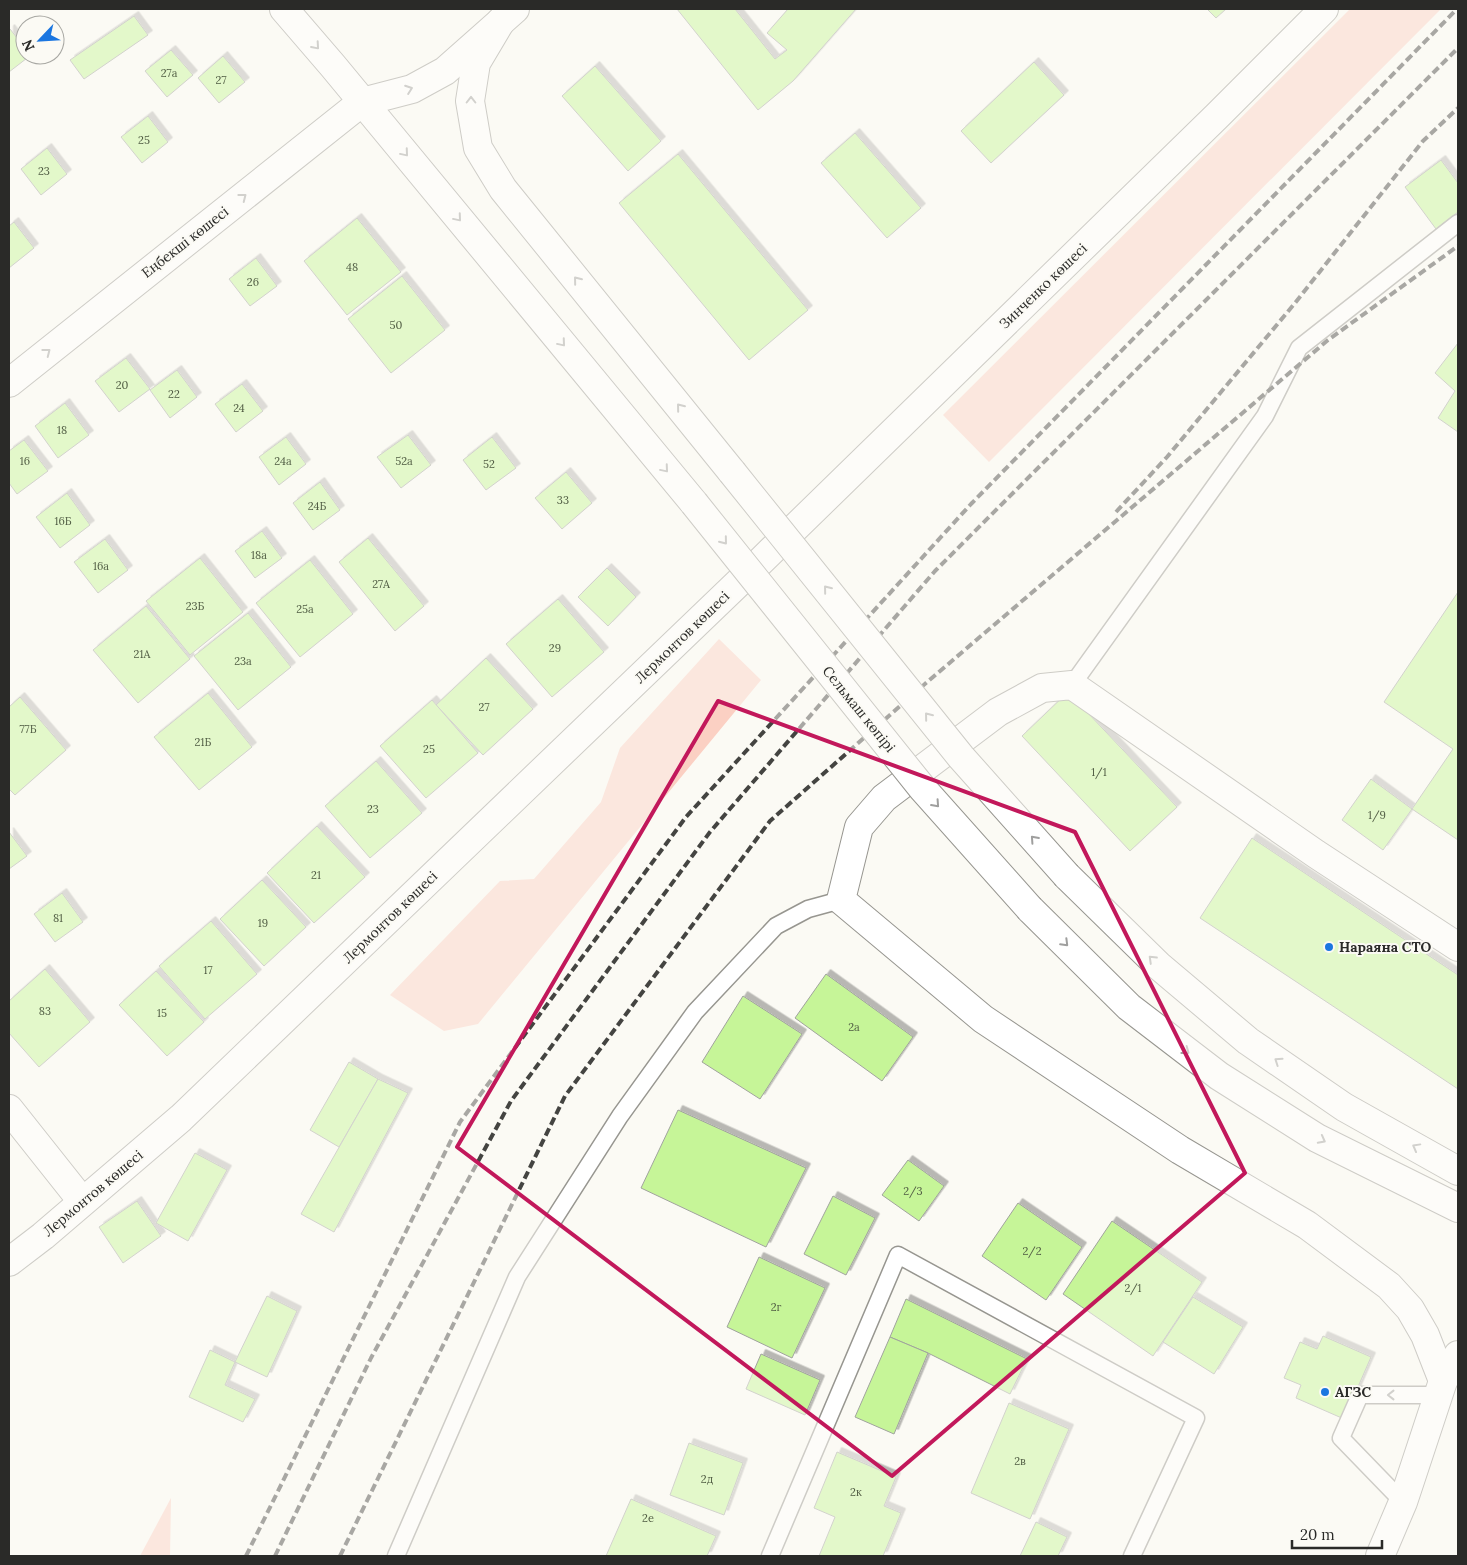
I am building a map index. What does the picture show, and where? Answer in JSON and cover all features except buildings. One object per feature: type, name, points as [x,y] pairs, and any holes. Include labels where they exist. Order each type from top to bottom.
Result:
[{"type":"street","name":"Сельмаш көпірі","points":[[284,9],[694,503],[923,789],[1030,909],[1129,1007],[1219,1076],[1317,1138],[1458,1208]]},
{"type":"street","name":"Зинченко көшесі","points":[[761,561],[1210,123],[1324,9]]},
{"type":"street","points":[[362,102],[412,89],[445,71],[508,15]]},
{"type":"street","points":[[508,15],[476,63],[470,101],[478,148],[503,189],[961,757],[1067,876],[1158,966],[1248,1041],[1344,1106],[1458,1171]]},
{"type":"street","name":"Еңбекші көшесі","points":[[9,383],[362,102]]},
{"type":"street","name":"Лермонтов көшесі","points":[[9,1262],[43,1236],[181,1118],[761,561]]},
{"type":"street","points":[[1441,1388],[1425,1335],[1410,1309],[1388,1286],[1307,1224],[1180,1150],[983,1019],[842,900],[859,827],[884,798],[998,712],[1042,688],[1072,685],[1316,854],[1458,947]]},
{"type":"street","points":[[9,1109],[82,1201]]},
{"type":"street","points":[[1380,1556],[1403,1502],[1441,1388],[1458,1355]]},
{"type":"lane","points":[[1072,685],[1265,416],[1299,348],[1458,223]]},
{"type":"lane","points":[[396,1556],[517,1277],[620,1116],[695,1012],[776,926],[808,909],[842,900]]},
{"type":"lane","points":[[770,1556],[898,1255],[1196,1418],[1132,1556]]},
{"type":"lane","points":[[1403,1502],[1341,1438],[1360,1395],[1441,1388]]},
{"type":"highlighted area","points":[[718,701],[1075,832],[1245,1173],[892,1476],[457,1147]]},
{"type":"shaded area","points":[[1350,9],[1441,9],[989,462],[943,415]]},
{"type":"shaded area","points":[[719,639],[761,680],[478,1024],[444,1031],[390,995],[500,881],[534,879],[601,802],[620,748]]},
{"type":"shaded area","points":[[171,1498],[170,1556],[140,1556]]},
{"type":"railway","points":[[246,1556],[460,1122],[686,817],[971,504],[1457,9]]},
{"type":"railway","points":[[275,1556],[371,1358],[511,1101],[710,832],[935,571],[1458,48]]},
{"type":"railway","points":[[1116,512],[1167,457],[1295,303],[1423,141],[1458,108]]},
{"type":"railway","points":[[340,1556],[565,1096],[770,821],[926,683],[1328,340],[1458,246]]},
{"type":"place","name":"Нараяна СТО","points":[[1329,947]]},
{"type":"place","name":"АГЗС","points":[[1325,1392]]}]
